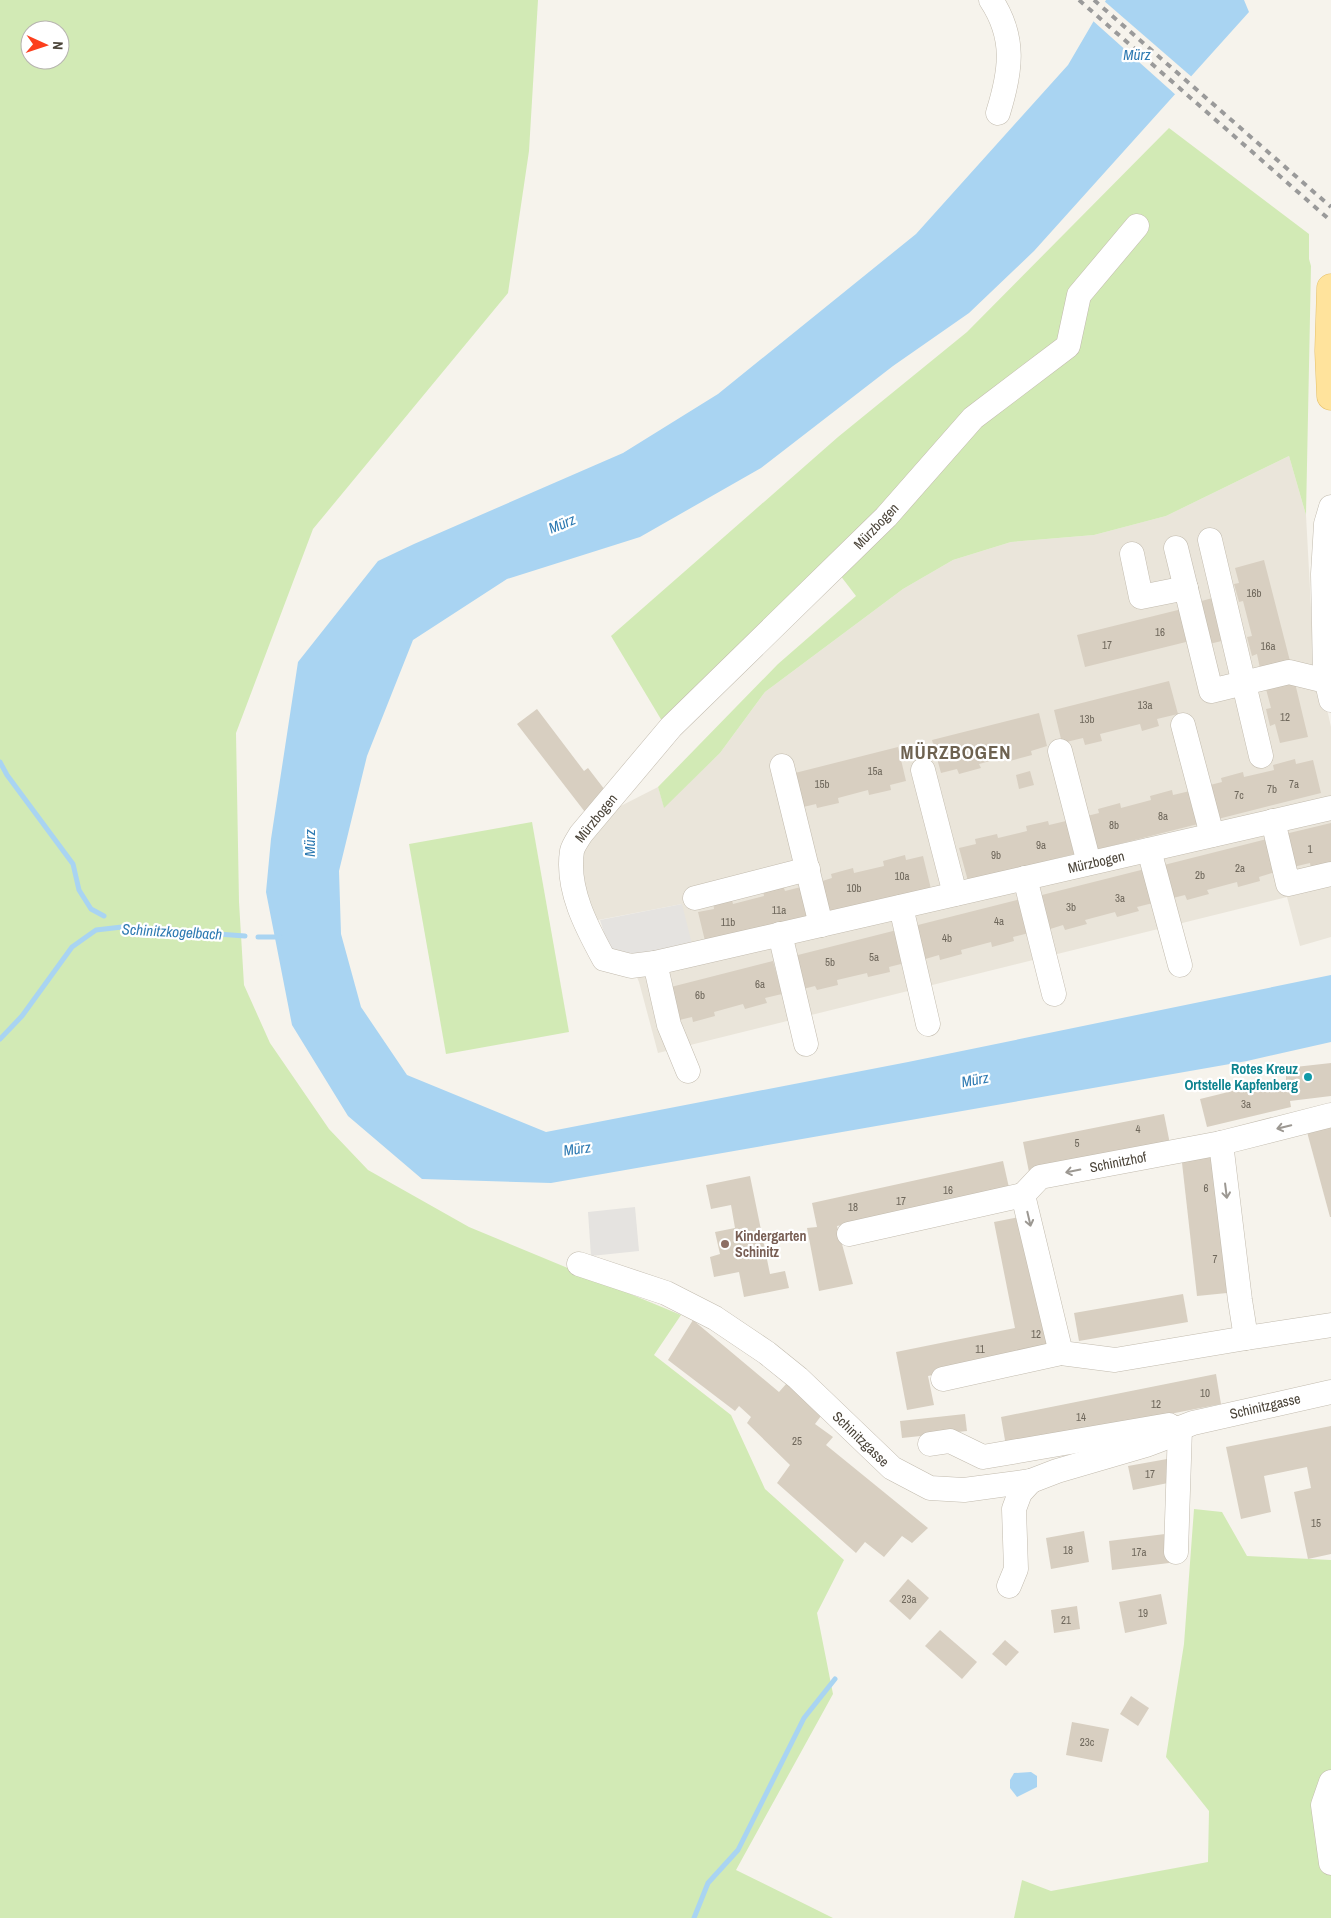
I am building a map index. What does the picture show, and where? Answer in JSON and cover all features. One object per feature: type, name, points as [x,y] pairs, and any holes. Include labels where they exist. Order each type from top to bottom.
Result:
[{"type":"main road","points":[[1331,288],[1329,351],[1331,396]]},
{"type":"street","points":[[991,0],[998,11],[1009,40],[1008,78],[998,113]]},
{"type":"street","name":"Mürzbogen","points":[[1136,226],[1079,295],[1068,346],[974,418],[886,517],[671,727],[581,834],[572,850],[571,871],[577,902],[585,924],[604,959],[631,966],[655,963],[1331,808]]},
{"type":"street","points":[[1176,548],[1211,691],[1289,672],[1328,682],[1323,574],[1326,524],[1331,507]]},
{"type":"street","points":[[1210,540],[1261,756]]},
{"type":"street","points":[[1132,554],[1141,597],[1186,588]]},
{"type":"street","points":[[1183,725],[1212,835]]},
{"type":"street","points":[[1060,751],[1089,863]]},
{"type":"street","points":[[782,766],[821,925]]},
{"type":"street","points":[[923,770],[955,894]]},
{"type":"street","points":[[1273,821],[1288,884],[1331,874]]},
{"type":"street","points":[[1149,850],[1180,965]]},
{"type":"street","points":[[695,898],[808,869]]},
{"type":"street","points":[[1025,878],[1054,994]]},
{"type":"street","points":[[901,907],[928,1024]]},
{"type":"street","points":[[780,934],[806,1044]]},
{"type":"street","points":[[655,963],[669,1025],[688,1071]]},
{"type":"street","name":"Schinitzhof","points":[[1023,1195],[1040,1178],[1221,1143],[1331,1116]]},
{"type":"street","points":[[1221,1143],[1246,1338]]},
{"type":"street","points":[[849,1234],[1023,1195],[1061,1354]]},
{"type":"street","name":"Schinitzgasse","points":[[579,1264],[666,1292],[715,1318],[767,1352],[798,1378],[892,1468],[930,1488],[964,1490],[1032,1481],[1057,1471],[1146,1445],[1170,1436],[1186,1425],[1331,1392]]},
{"type":"street","points":[[943,1379],[1061,1354],[1115,1360],[1331,1326]]},
{"type":"street","points":[[930,1444],[950,1441],[983,1457],[1038,1446],[1169,1425],[1186,1425],[1176,1552]]},
{"type":"street","points":[[1010,1586],[1016,1569],[1014,1509],[1020,1493],[1032,1481]]},
{"type":"street","points":[[1331,1782],[1323,1805],[1331,1863]]},
{"type":"shaded area","name":"Mürzbogen","points":[[1289,456],[1306,515],[1313,645],[1331,727],[1331,937],[1300,946],[1287,897],[658,1053],[639,982],[628,956],[682,904],[593,921],[579,887],[581,846],[603,815],[658,787],[664,807],[720,753],[765,692],[903,589],[953,560],[1011,542],[1094,535],[1166,516]]},
{"type":"shaded area","points":[[682,904],[692,944],[628,956],[610,951],[600,920]]},
{"type":"shaded area","points":[[635,1207],[639,1251],[591,1256],[588,1212]]},
{"type":"green space","points":[[0,0],[538,0],[529,151],[508,293],[313,529],[236,733],[239,902],[244,985],[270,1043],[329,1129],[368,1170],[469,1227],[681,1315],[654,1355],[731,1415],[765,1489],[844,1560],[817,1613],[833,1694],[736,1870],[833,1918],[0,1918]]},
{"type":"green space","points":[[1169,128],[1309,234],[1309,259],[1311,266],[1306,515],[1289,456],[1166,516],[1094,535],[1011,542],[953,560],[903,589],[765,692],[720,753],[664,808],[658,787],[778,664],[856,596],[830,562],[665,726],[611,636],[838,437],[967,332]]},
{"type":"green space","points":[[532,822],[569,1032],[446,1054],[409,844]]},
{"type":"green space","points":[[1194,1509],[1222,1512],[1247,1556],[1331,1560],[1331,1918],[1014,1918],[1022,1880],[1051,1891],[1208,1862],[1209,1811],[1166,1757],[1184,1644]]},
{"type":"water","name":"Mürz","points":[[1106,0],[1244,0],[1249,12],[1034,251],[969,313],[893,366],[761,468],[640,537],[507,579],[413,640],[367,756],[339,871],[341,934],[361,1007],[407,1075],[546,1132],[908,1062],[1331,975],[1331,1042],[1247,1061],[551,1183],[422,1179],[348,1116],[292,1025],[266,892],[271,839],[298,662],[378,561],[623,453],[718,394],[916,234],[1068,65]]},
{"type":"water","points":[[1031,1772],[1037,1776],[1037,1787],[1017,1797],[1010,1788],[1010,1780],[1014,1773]]},
{"type":"pier","points":[[1103,0],[1193,78],[1177,96],[1092,20]]},
{"type":"building","points":[[1264,560],[1291,665],[1261,673],[1257,654],[1252,656],[1247,637],[1252,636],[1243,601],[1239,602],[1234,584],[1239,583],[1235,568]]},
{"type":"building","points":[[1216,597],[1226,640],[1209,644],[1198,602]]},
{"type":"building","points":[[1182,609],[1190,641],[1085,667],[1077,635]]},
{"type":"building","points":[[1169,681],[1178,714],[1157,719],[1159,726],[1142,731],[1140,724],[1100,734],[1102,741],[1085,745],[1083,738],[1062,743],[1054,710]]},
{"type":"building","points":[[1295,683],[1308,737],[1280,743],[1275,724],[1270,726],[1266,709],[1271,708],[1266,689]]},
{"type":"building","points":[[537,709],[584,771],[588,768],[608,794],[585,812],[517,724]]},
{"type":"building","points":[[1039,713],[1047,746],[1031,751],[1032,755],[1010,761],[1009,756],[979,764],[981,768],[959,774],[957,769],[941,773],[932,740]]},
{"type":"building","points":[[898,747],[906,781],[890,785],[891,790],[869,795],[868,790],[838,798],[839,803],[817,808],[816,804],[799,808],[791,774]]},
{"type":"building","points":[[1295,759],[1296,764],[1313,760],[1321,793],[1214,820],[1206,786],[1222,782],[1221,778],[1243,772],[1244,777],[1274,770],[1273,765]]},
{"type":"building","points":[[1030,771],[1034,785],[1019,789],[1016,775]]},
{"type":"building","points":[[1172,790],[1173,795],[1190,791],[1198,824],[1091,851],[1083,817],[1099,813],[1098,809],[1120,803],[1121,808],[1151,800],[1150,796]]},
{"type":"building","points":[[1048,821],[1049,825],[1066,821],[1074,854],[968,881],[959,848],[976,844],[975,839],[997,834],[998,838],[1027,831],[1026,826]]},
{"type":"building","points":[[1331,823],[1331,864],[1311,869],[1310,863],[1293,867],[1285,834]]},
{"type":"building","points":[[1267,839],[1275,872],[1259,877],[1260,881],[1238,887],[1237,882],[1207,890],[1209,894],[1187,900],[1185,895],[1169,899],[1160,866]]},
{"type":"building","points":[[905,855],[906,860],[923,856],[931,889],[824,916],[816,883],[832,878],[831,874],[853,868],[854,873],[884,866],[883,861]]},
{"type":"building","points":[[1145,869],[1153,903],[1137,907],[1139,911],[1117,917],[1115,912],[1085,920],[1087,924],[1065,930],[1063,925],[1047,930],[1038,896]]},
{"type":"building","points":[[783,885],[785,891],[801,887],[809,919],[706,945],[698,912],[714,909],[713,902],[731,897],[733,904],[764,896],[763,890]]},
{"type":"building","points":[[1021,899],[1029,933],[1013,937],[1014,941],[992,947],[991,942],[961,950],[962,954],[940,960],[939,955],[922,960],[914,926]]},
{"type":"building","points":[[897,930],[905,963],[889,967],[890,972],[868,977],[867,973],[837,980],[838,985],[817,990],[815,986],[799,990],[790,957]]},
{"type":"building","points":[[773,961],[782,994],[765,998],[767,1003],[745,1009],[743,1004],[714,1012],[715,1016],[693,1022],[692,1017],[675,1021],[667,988]]},
{"type":"building","points":[[1331,1063],[1331,1096],[1290,1101],[1291,1107],[1207,1127],[1200,1099],[1261,1084],[1263,1092],[1286,1087],[1286,1068]]},
{"type":"building","points":[[1164,1114],[1170,1144],[1029,1172],[1023,1142]]},
{"type":"building","points":[[1331,1125],[1331,1217],[1330,1217],[1307,1132]]},
{"type":"building","points":[[1211,1151],[1227,1293],[1197,1296],[1181,1154]]},
{"type":"building","points":[[1003,1161],[1010,1192],[837,1226],[853,1284],[819,1291],[807,1228],[817,1227],[812,1203]]},
{"type":"building","points":[[750,1176],[770,1274],[785,1271],[789,1288],[744,1297],[739,1272],[714,1277],[710,1257],[720,1254],[715,1232],[735,1228],[731,1205],[711,1209],[706,1185]]},
{"type":"building","points":[[1024,1216],[1051,1351],[928,1376],[934,1405],[907,1410],[896,1352],[1015,1328],[994,1222]]},
{"type":"building","points":[[1183,1294],[1188,1322],[1079,1341],[1074,1313]]},
{"type":"building","points":[[693,1320],[779,1392],[787,1383],[821,1416],[815,1424],[833,1437],[826,1445],[928,1528],[912,1543],[902,1536],[884,1557],[865,1542],[856,1553],[777,1483],[790,1465],[747,1423],[751,1417],[739,1406],[735,1411],[668,1360]]},
{"type":"building","points":[[1216,1374],[1221,1404],[1006,1446],[1001,1417]]},
{"type":"building","points":[[965,1414],[967,1431],[902,1438],[900,1421]]},
{"type":"building","points":[[1331,1426],[1331,1554],[1308,1559],[1294,1492],[1311,1488],[1307,1467],[1264,1476],[1271,1512],[1241,1519],[1226,1447]]},
{"type":"building","points":[[1167,1459],[1173,1482],[1133,1490],[1128,1466]]},
{"type":"building","points":[[1084,1531],[1089,1562],[1051,1569],[1046,1538]]},
{"type":"building","points":[[1165,1534],[1169,1563],[1112,1570],[1109,1541]]},
{"type":"building","points":[[908,1579],[929,1598],[910,1620],[889,1601]]},
{"type":"building","points":[[1161,1594],[1167,1624],[1125,1633],[1119,1602]]},
{"type":"building","points":[[1077,1606],[1080,1629],[1054,1633],[1051,1610]]},
{"type":"building","points":[[940,1630],[977,1662],[962,1679],[925,1646]]},
{"type":"building","points":[[1005,1640],[1019,1652],[1006,1666],[992,1654]]},
{"type":"building","points":[[1131,1696],[1149,1708],[1138,1726],[1120,1714]]},
{"type":"building","points":[[1072,1722],[1109,1729],[1102,1762],[1066,1755]]},
{"type":"waterway","points":[[0,762],[7,775],[73,864],[79,890],[91,909],[104,916]]},
{"type":"waterway","name":"Schinitzkogelbach","points":[[0,1039],[22,1016],[72,947],[96,930],[122,927],[245,936]]},
{"type":"waterway","name":"Schinitzkogelbach","points":[[258,937],[280,937]]},
{"type":"waterway","points":[[694,1918],[708,1883],[738,1850],[804,1718],[835,1679]]},
{"type":"railway","points":[[1079,0],[1331,221]]},
{"type":"railway","points":[[1094,0],[1331,207]]},
{"type":"place","name":"Rotes Kreuz Ortstelle Kapfenberg","points":[[1308,1077]]},
{"type":"place","name":"Kindergarten Schinitz","points":[[725,1244]]},
{"type":"district","name":"MÜRZBOGEN","points":[[956,752]]}]
